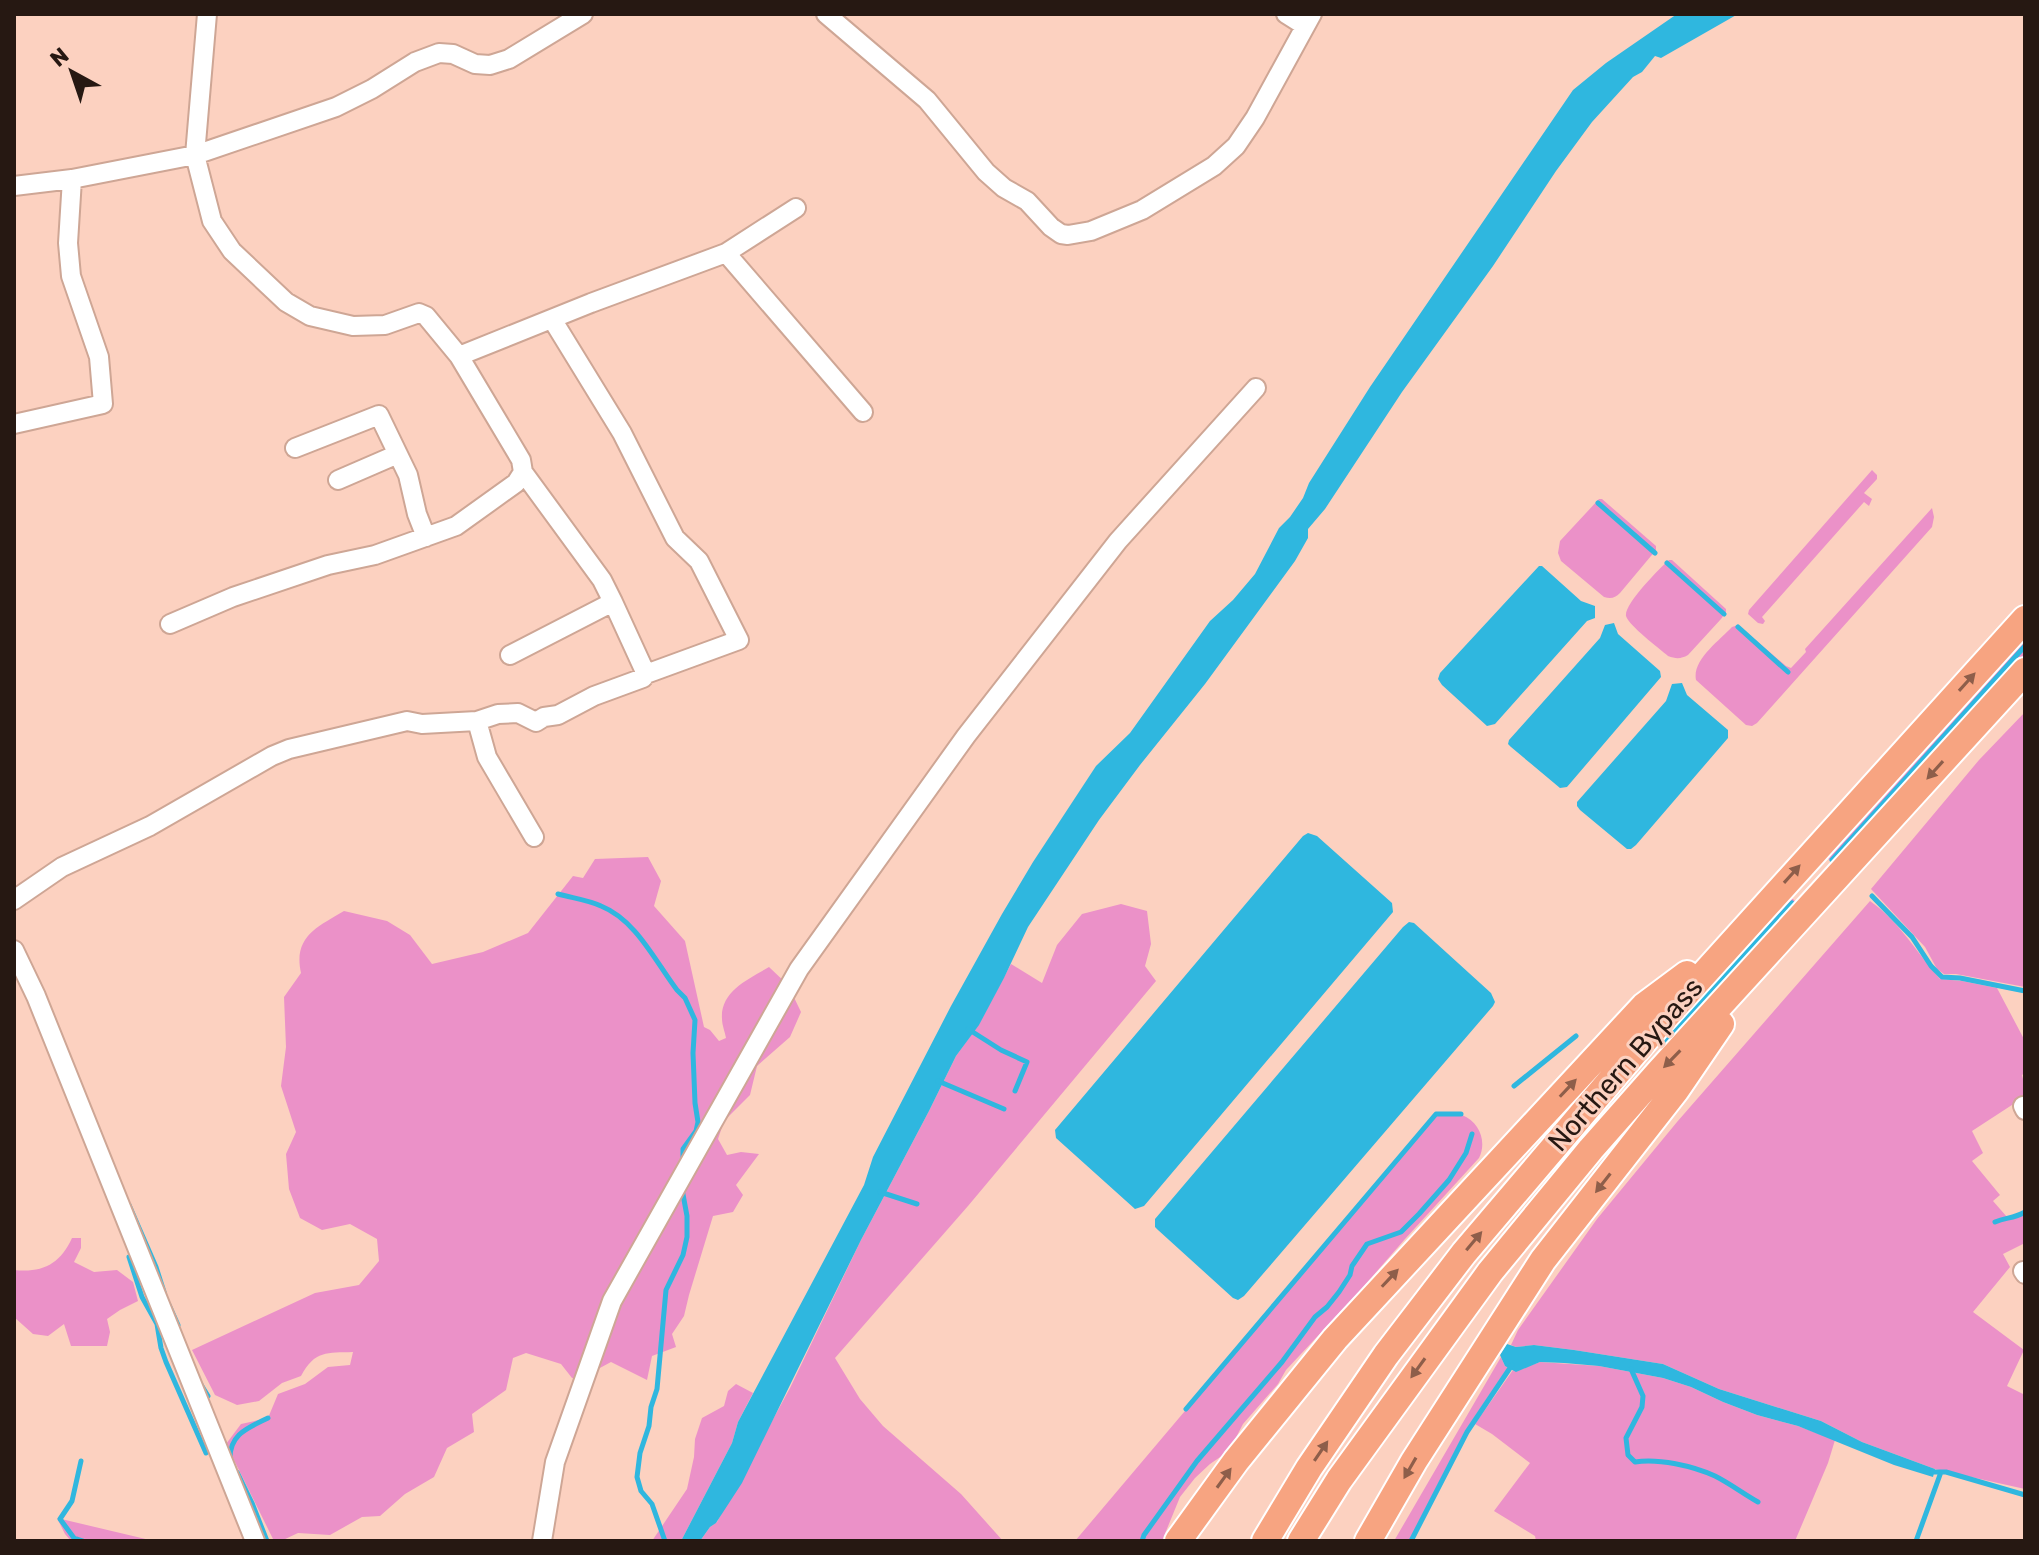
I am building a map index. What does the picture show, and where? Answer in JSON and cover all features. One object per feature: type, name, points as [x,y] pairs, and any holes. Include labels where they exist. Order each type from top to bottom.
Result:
[{"type":"highway","name":"Northern Bypass","points":[[1265,1541],[1309,1468],[1386,1355],[1464,1253],[1645,1038],[2025,619]]},
{"type":"highway","name":"Northern Bypass","points":[[1301,1541],[1339,1480],[1490,1272],[1611,1127],[2025,671]]},
{"type":"highway","points":[[1178,1541],[1236,1461],[1335,1339],[1644,1006],[1740,932]]},
{"type":"highway","points":[[1368,1541],[1414,1461],[1543,1260],[1676,1090],[1762,960]]},
{"type":"street","points":[[207,14],[195,155],[212,221],[232,251],[286,302],[310,316],[353,326],[385,325],[419,313],[426,316],[459,356],[521,460],[523,472],[602,580],[646,674]]},
{"type":"street","points":[[14,186],[72,179],[195,155],[336,107],[415,62],[439,53],[453,54],[475,64],[490,65],[509,59],[583,14]]},
{"type":"street","points":[[826,14],[927,100],[986,172],[1004,188],[1027,201],[1051,227],[1068,235],[1091,231],[1142,210],[1214,166],[1236,146],[1255,118],[1308,20],[1286,14]]},
{"type":"street","points":[[14,424],[103,404],[99,357],[71,276],[68,243],[72,179]]},
{"type":"street","points":[[459,356],[726,253],[796,208]]},
{"type":"street","points":[[726,253],[863,412]]},
{"type":"street","points":[[14,900],[62,867],[150,826],[272,756],[407,721],[422,724],[477,721],[498,714],[518,713],[536,722],[643,678],[646,674],[739,640],[699,561],[675,538],[622,433],[552,319]]},
{"type":"street","points":[[542,1541],[555,1462],[612,1301],[799,969],[966,736],[1118,541],[1256,388]]},
{"type":"street","points":[[295,448],[379,415],[408,475],[426,537]]},
{"type":"street","points":[[338,480],[398,454]]},
{"type":"street","points":[[170,624],[233,597],[328,565],[375,555],[456,526],[516,483],[523,472]]},
{"type":"street","points":[[510,655],[613,602]]},
{"type":"street","points":[[477,721],[487,757],[534,837]]},
{"type":"street","points":[[14,950],[36,996],[255,1541]]},
{"type":"shaded area","points":[[1872,470],[1877,479],[1864,493],[1872,499],[1869,506],[1864,502],[1762,617],[1765,621],[1763,624],[1758,623],[1748,614],[1749,610]]},
{"type":"shaded area","points":[[1599,499],[1656,546],[1656,550],[1620,593],[1611,598],[1604,597],[1561,561],[1558,553],[1560,541]]},
{"type":"shaded area","points":[[1932,508],[1932,527],[1757,723],[1746,725],[1696,680],[1702,658],[1732,627],[1738,625],[1791,668]]},
{"type":"shaded area","points":[[1669,560],[1726,609],[1721,619],[1688,655],[1678,658],[1668,656],[1638,631],[1626,616],[1636,595]]},
{"type":"shaded area","points":[[2025,632],[2025,655],[1840,859],[1836,862],[1828,859],[1826,856]]},
{"type":"shaded area","points":[[2025,712],[2025,987],[1944,974],[1937,969],[1925,947],[1871,889],[1979,760]]},
{"type":"shaded area","points":[[648,857],[661,881],[654,906],[685,941],[704,1027],[719,1041],[726,1038],[722,1019],[726,1001],[737,987],[769,967],[788,985],[801,1012],[790,1037],[757,1066],[750,1095],[724,1121],[718,1139],[727,1155],[741,1152],[759,1154],[736,1185],[743,1195],[733,1212],[713,1216],[684,1316],[672,1334],[676,1347],[652,1356],[647,1380],[611,1362],[598,1369],[593,1383],[572,1378],[561,1364],[526,1353],[513,1358],[506,1390],[472,1414],[474,1432],[447,1448],[434,1477],[405,1494],[380,1516],[362,1517],[330,1535],[298,1533],[274,1541],[226,1444],[241,1424],[268,1418],[278,1394],[305,1384],[328,1367],[350,1365],[353,1352],[317,1357],[301,1376],[282,1383],[259,1401],[237,1405],[215,1395],[192,1350],[315,1293],[359,1285],[379,1261],[377,1239],[350,1224],[322,1230],[300,1218],[289,1189],[286,1154],[296,1132],[281,1086],[286,1047],[284,997],[301,973],[299,961],[304,942],[316,928],[344,911],[387,921],[410,935],[432,964],[483,952],[528,933],[573,876],[583,878],[595,859]]},
{"type":"shaded area","points":[[1793,899],[1797,903],[1719,988],[1714,984],[1718,974],[1788,900]]},
{"type":"shaded area","points":[[1870,901],[1899,928],[1940,979],[1997,988],[2025,1041],[2025,1073],[2022,1075],[2025,1103],[2015,1103],[1972,1131],[1983,1153],[1972,1161],[2000,1195],[1993,1201],[2007,1217],[2014,1217],[2025,1210],[2025,1243],[2003,1254],[2010,1267],[1973,1312],[2024,1350],[2007,1386],[2025,1395],[2025,1489],[1935,1469],[1862,1442],[1821,1421],[1719,1389],[1663,1364],[1534,1345],[1511,1345],[1518,1330],[1597,1219],[1677,1122]]},
{"type":"shaded area","points":[[1121,904],[1147,911],[1151,944],[1145,966],[1156,981],[968,1206],[835,1358],[860,1399],[883,1426],[961,1494],[1003,1541],[700,1541],[717,1522],[790,1388],[861,1240],[956,1056],[979,1024],[1011,964],[1042,983],[1057,945],[1082,914]]},
{"type":"shaded area","points":[[1436,1114],[1462,1115],[1473,1122],[1482,1139],[1479,1158],[1286,1370],[1278,1384],[1243,1424],[1229,1451],[1195,1478],[1180,1497],[1162,1541],[1075,1541]]},
{"type":"shaded area","points":[[72,1238],[81,1238],[81,1248],[74,1262],[94,1272],[117,1270],[133,1282],[138,1301],[107,1319],[110,1332],[107,1346],[71,1346],[64,1324],[48,1336],[33,1334],[14,1317],[14,1270],[34,1270],[49,1265],[62,1254]]},
{"type":"shaded area","points":[[1501,1357],[1508,1367],[1465,1431],[1409,1541],[1394,1541]]},
{"type":"shaded area","points":[[1540,1362],[1599,1366],[1663,1378],[1757,1415],[1835,1440],[1795,1541],[1536,1541],[1535,1536],[1494,1511],[1530,1463],[1475,1424],[1513,1370]]},
{"type":"shaded area","points":[[736,1384],[753,1393],[738,1422],[732,1443],[681,1541],[652,1541],[687,1489],[695,1439],[702,1418],[724,1406],[728,1391]]},
{"type":"shaded area","points":[[57,1518],[154,1541],[71,1541]]},
{"type":"water","points":[[1677,14],[1738,14],[1661,58],[1655,56],[1592,122],[1402,392],[1325,509],[1308,529],[1308,538],[1295,561],[1205,684],[1099,820],[1028,927],[979,1025],[956,1056],[861,1240],[742,1483],[716,1523],[700,1541],[681,1541],[732,1443],[738,1422],[864,1185],[873,1157],[951,1006],[1033,862],[1096,766],[1130,733],[1210,621],[1255,574],[1279,528],[1303,498],[1309,483],[1370,387],[1573,90]]},
{"type":"water","points":[[1539,566],[1581,601],[1595,606],[1595,618],[1587,621],[1495,724],[1487,726],[1438,679],[1440,673]]},
{"type":"water","points":[[1614,623],[1618,634],[1660,671],[1661,677],[1567,787],[1560,788],[1511,747],[1509,740],[1600,638],[1605,625]]},
{"type":"water","points":[[1682,683],[1687,695],[1728,730],[1728,738],[1636,845],[1627,849],[1580,810],[1577,802],[1666,701],[1672,684]]},
{"type":"water","points":[[1308,833],[1317,836],[1392,903],[1393,912],[1144,1206],[1135,1209],[1056,1138],[1055,1130]]},
{"type":"water","points":[[1409,922],[1414,923],[1491,993],[1495,1002],[1244,1296],[1238,1300],[1233,1298],[1155,1227],[1155,1219]]},
{"type":"water","points":[[1507,1344],[1574,1350],[1663,1364],[1719,1389],[1821,1421],[1862,1442],[1935,1469],[1933,1477],[1663,1378],[1599,1366],[1540,1362],[1516,1372],[1505,1366],[1500,1355]]},
{"type":"waterway","points":[[1598,503],[1655,553]]},
{"type":"waterway","points":[[1667,563],[1724,614]]},
{"type":"waterway","points":[[1738,627],[1788,672]]},
{"type":"waterway","points":[[1832,860],[2025,646]]},
{"type":"waterway","points":[[558,894],[596,904],[625,921],[685,998],[695,1020],[693,1053],[698,1122],[696,1131],[683,1149],[683,1163]]},
{"type":"waterway","points":[[1872,896],[1912,937],[1942,977],[2025,991]]},
{"type":"waterway","points":[[1665,1041],[1792,903]]},
{"type":"waterway","points":[[968,1029],[1027,1062],[1015,1091]]},
{"type":"waterway","points":[[1514,1086],[1576,1036]]},
{"type":"waterway","points":[[938,1081],[1004,1109]]},
{"type":"waterway","points":[[1186,1409],[1436,1114],[1461,1114]]},
{"type":"waterway","points":[[1142,1541],[1197,1461],[1339,1292],[1367,1244],[1401,1232],[1419,1214],[1449,1180],[1466,1153],[1472,1134]]},
{"type":"waterway","points":[[665,1541],[652,1504],[641,1491],[637,1477],[657,1389],[666,1290],[683,1255],[687,1237],[682,1189]]},
{"type":"waterway","points":[[880,1192],[917,1204]]},
{"type":"waterway","points":[[129,1205],[164,1292]]},
{"type":"waterway","points":[[1995,1222],[2025,1212]]},
{"type":"waterway","points":[[129,1257],[142,1297],[157,1324],[166,1362],[206,1453]]},
{"type":"waterway","points":[[169,1305],[178,1325]]},
{"type":"waterway","points":[[1411,1541],[1467,1432],[1512,1365]]},
{"type":"waterway","points":[[1631,1369],[1643,1396],[1642,1407],[1626,1438],[1628,1455],[1635,1462],[1665,1462],[1706,1472],[1758,1502]]},
{"type":"waterway","points":[[200,1383],[208,1396]]},
{"type":"waterway","points":[[230,1460],[236,1438],[268,1418]]},
{"type":"waterway","points":[[81,1461],[72,1501],[60,1519],[74,1538],[83,1541]]},
{"type":"waterway","points":[[237,1472],[267,1541]]},
{"type":"waterway","points":[[1932,1472],[1946,1472],[2025,1495]]},
{"type":"waterway","points":[[1916,1541],[1941,1472]]}]
